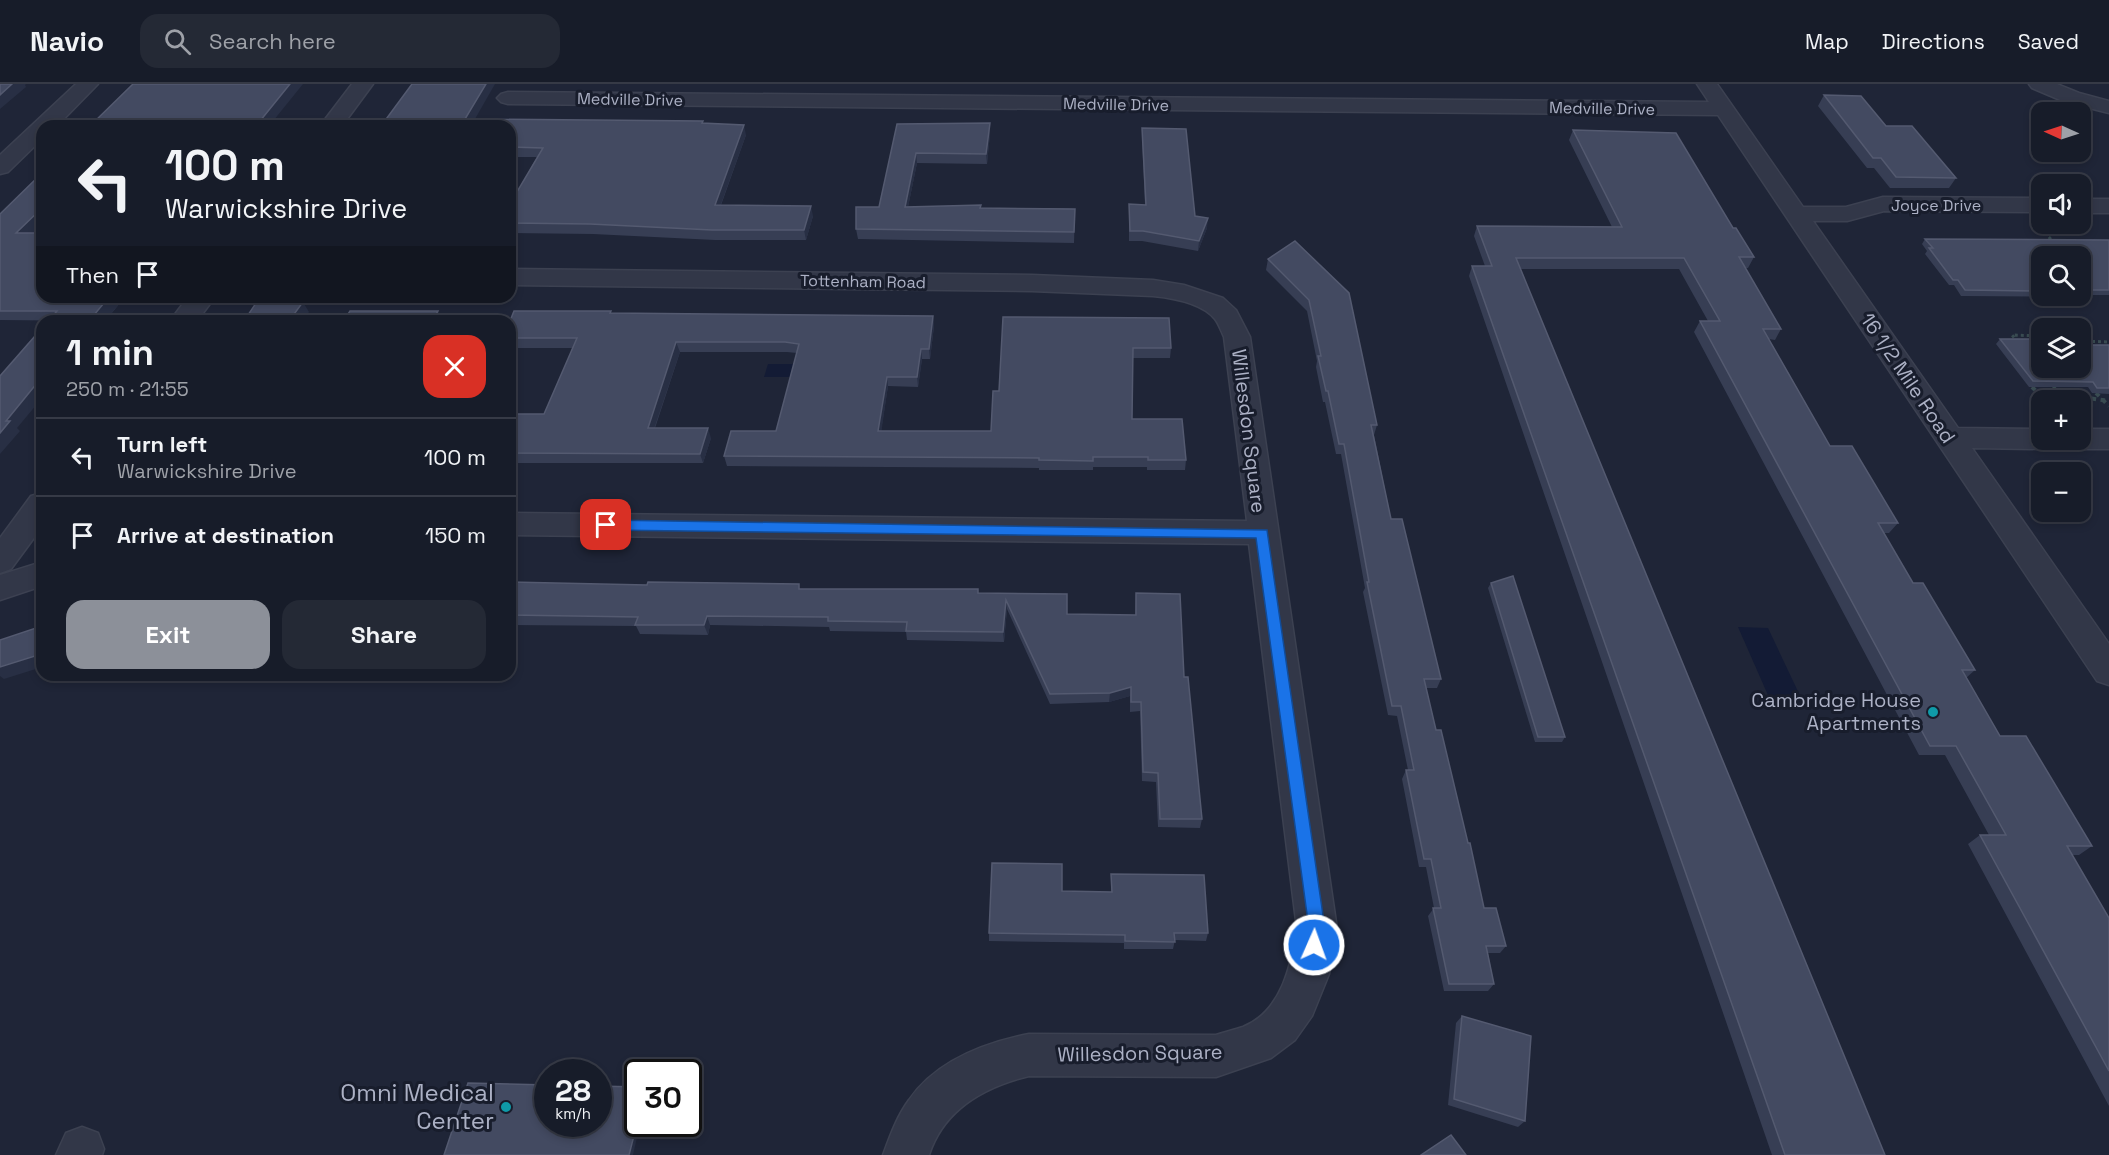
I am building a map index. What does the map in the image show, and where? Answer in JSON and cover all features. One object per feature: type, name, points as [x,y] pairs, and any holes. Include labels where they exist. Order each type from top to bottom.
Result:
[{"type":"street","points":[[50,120],[88,84]]},
{"type":"street","points":[[336,120],[363,84]]},
{"type":"street","name":"16 1/2 Mile Road","points":[[1707,84],[2109,671]]},
{"type":"street","points":[[2039,84],[2072,98],[2109,106]]},
{"type":"street","name":"Medville Drive","points":[[508,98],[1725,109]]},
{"type":"street","points":[[0,167],[36,134]]},
{"type":"street","name":"Joyce Drive","points":[[1796,214],[1847,214],[1883,204],[1896,204],[2031,215]]},
{"type":"street","points":[[2091,206],[2109,206]]},
{"type":"street","name":"Tottenham Road","points":[[516,277],[1104,285],[1175,291],[1214,304]]},
{"type":"street","points":[[188,315],[197,303]]},
{"type":"street","name":"Willesdon Square","points":[[906,1155],[925,1112],[945,1090],[973,1072],[996,1063],[1029,1055],[1216,1056],[1244,1048],[1268,1037],[1291,1014],[1309,977],[1317,929],[1237,337],[1227,316],[1214,304]]},
{"type":"street","points":[[1948,438],[2031,439]]},
{"type":"street","points":[[2091,439],[2109,439]]},
{"type":"street","points":[[0,561],[36,512]]},
{"type":"street","points":[[516,524],[1262,533]]},
{"type":"street","points":[[0,588],[36,576]]},
{"type":"path","points":[[2020,345],[2012,335],[2031,336]]},
{"type":"path","points":[[2091,342],[2109,342]]},
{"type":"path","points":[[2100,342],[2108,350]]},
{"type":"path","points":[[2053,387],[2056,390]]},
{"type":"path","points":[[2096,393],[2102,401]]},
{"type":"path","points":[[2091,399],[2109,404]]},
{"type":"water","points":[[768,364],[807,364],[804,377],[764,377]]},
{"type":"water","points":[[1738,627],[1768,628],[1803,702],[1771,702]]},
{"type":"building","points":[[0,84],[12,84],[0,95]]},
{"type":"building","points":[[133,84],[290,84],[261,120],[96,120]]},
{"type":"building","points":[[412,84],[486,84],[465,119],[703,121],[702,123],[744,125],[715,205],[811,206],[804,230],[712,230],[516,223],[516,194],[543,148],[516,147],[516,120],[385,120]]},
{"type":"building","points":[[1824,95],[1861,96],[1886,126],[1912,126],[1956,178],[1896,177],[1881,158],[1873,158]]},
{"type":"building","points":[[990,123],[986,154],[916,153],[905,207],[981,205],[980,208],[1075,209],[1074,232],[856,229],[856,207],[879,207],[897,124]]},
{"type":"building","points":[[1142,128],[1186,129],[1195,216],[1208,218],[1199,241],[1143,231],[1130,231],[1129,204],[1146,205]]},
{"type":"building","name":"Cambridge House Apartments","points":[[1573,130],[1676,133],[1733,228],[1736,228],[1754,257],[1739,257],[1781,329],[1763,329],[1830,446],[1852,446],[1898,523],[1878,523],[1913,583],[1923,583],[1975,670],[1962,670],[2000,736],[2026,736],[2092,846],[2067,846],[2109,918],[2109,1071],[1980,835],[2006,835],[1956,746],[1930,746],[1700,321],[1720,321],[1684,258],[1516,258],[1885,1155],[1785,1155],[1472,266],[1492,266],[1477,226],[1622,227]]},
{"type":"building","points":[[36,179],[36,214],[16,233],[36,233],[36,303],[104,303],[94,315],[53,315],[57,311],[0,311],[0,214]]},
{"type":"building","points":[[1925,239],[2109,240],[2109,290],[2091,290],[2091,246],[2031,246],[2031,291],[1965,290],[1958,280],[1953,280],[1929,248],[1933,248]]},
{"type":"building","points":[[1295,241],[1349,293],[1377,425],[1371,425],[1391,519],[1402,519],[1441,679],[1424,679],[1436,730],[1441,730],[1484,908],[1496,908],[1506,946],[1486,946],[1494,984],[1449,984],[1433,908],[1441,908],[1431,859],[1424,859],[1406,770],[1414,770],[1401,706],[1392,706],[1367,582],[1369,582],[1344,444],[1339,444],[1328,391],[1326,391],[1309,300],[1268,259]]},
{"type":"building","points":[[256,303],[302,303],[293,315],[248,315]]},
{"type":"building","points":[[350,311],[438,311],[436,315],[348,315]]},
{"type":"building","points":[[514,311],[611,311],[610,313],[933,316],[929,349],[921,349],[917,377],[887,377],[878,431],[991,431],[993,391],[999,391],[1003,317],[1169,318],[1171,348],[1133,348],[1132,419],[1182,419],[1186,460],[1148,460],[1148,457],[1093,457],[1093,461],[1039,460],[1039,458],[724,456],[731,431],[776,431],[799,344],[785,342],[676,342],[648,428],[708,428],[700,454],[516,453],[516,414],[544,414],[577,338],[516,338],[516,315],[512,315]]},
{"type":"building","points":[[36,335],[36,384],[6,421],[10,421],[0,433],[0,376]]},
{"type":"building","points":[[2000,339],[2031,339],[2031,378],[2091,378],[2091,345],[2109,345],[2109,388],[2097,388],[2093,382],[2033,381]]},
{"type":"building","points":[[1513,576],[1565,737],[1538,737],[1491,583]]},
{"type":"building","points":[[516,582],[647,585],[648,582],[799,584],[799,589],[978,589],[978,593],[1067,594],[1067,614],[1136,615],[1136,593],[1180,594],[1184,677],[1188,677],[1202,819],[1160,819],[1158,773],[1143,772],[1141,702],[1131,702],[1131,687],[1110,693],[1050,694],[1006,600],[1003,632],[906,631],[907,622],[828,621],[828,617],[707,616],[704,625],[635,625],[638,617],[516,615]]},
{"type":"building","points":[[36,628],[36,656],[0,667],[0,640]]},
{"type":"building","points":[[992,863],[1062,864],[1062,891],[1112,892],[1111,874],[1204,875],[1208,933],[1174,933],[1175,942],[1125,941],[1125,935],[989,933]]},
{"type":"building","points":[[1462,1016],[1531,1036],[1525,1121],[1454,1099]]},
{"type":"building","name":"Omni Medical Center","points":[[468,1083],[534,1085],[534,1137],[612,1137],[612,1086],[624,1087],[624,1137],[634,1137],[629,1155],[444,1155]]},
{"type":"building","points":[[1451,1135],[1466,1155],[1421,1155]]},
{"type":"place","name":"Cambridge House Apartments","points":[[1933,712]]},
{"type":"place","name":"Omni Medical Center","points":[[506,1107]]},
{"type":"route","points":[[606,525],[1262,533],[1317,929],[1314,945]]}]
